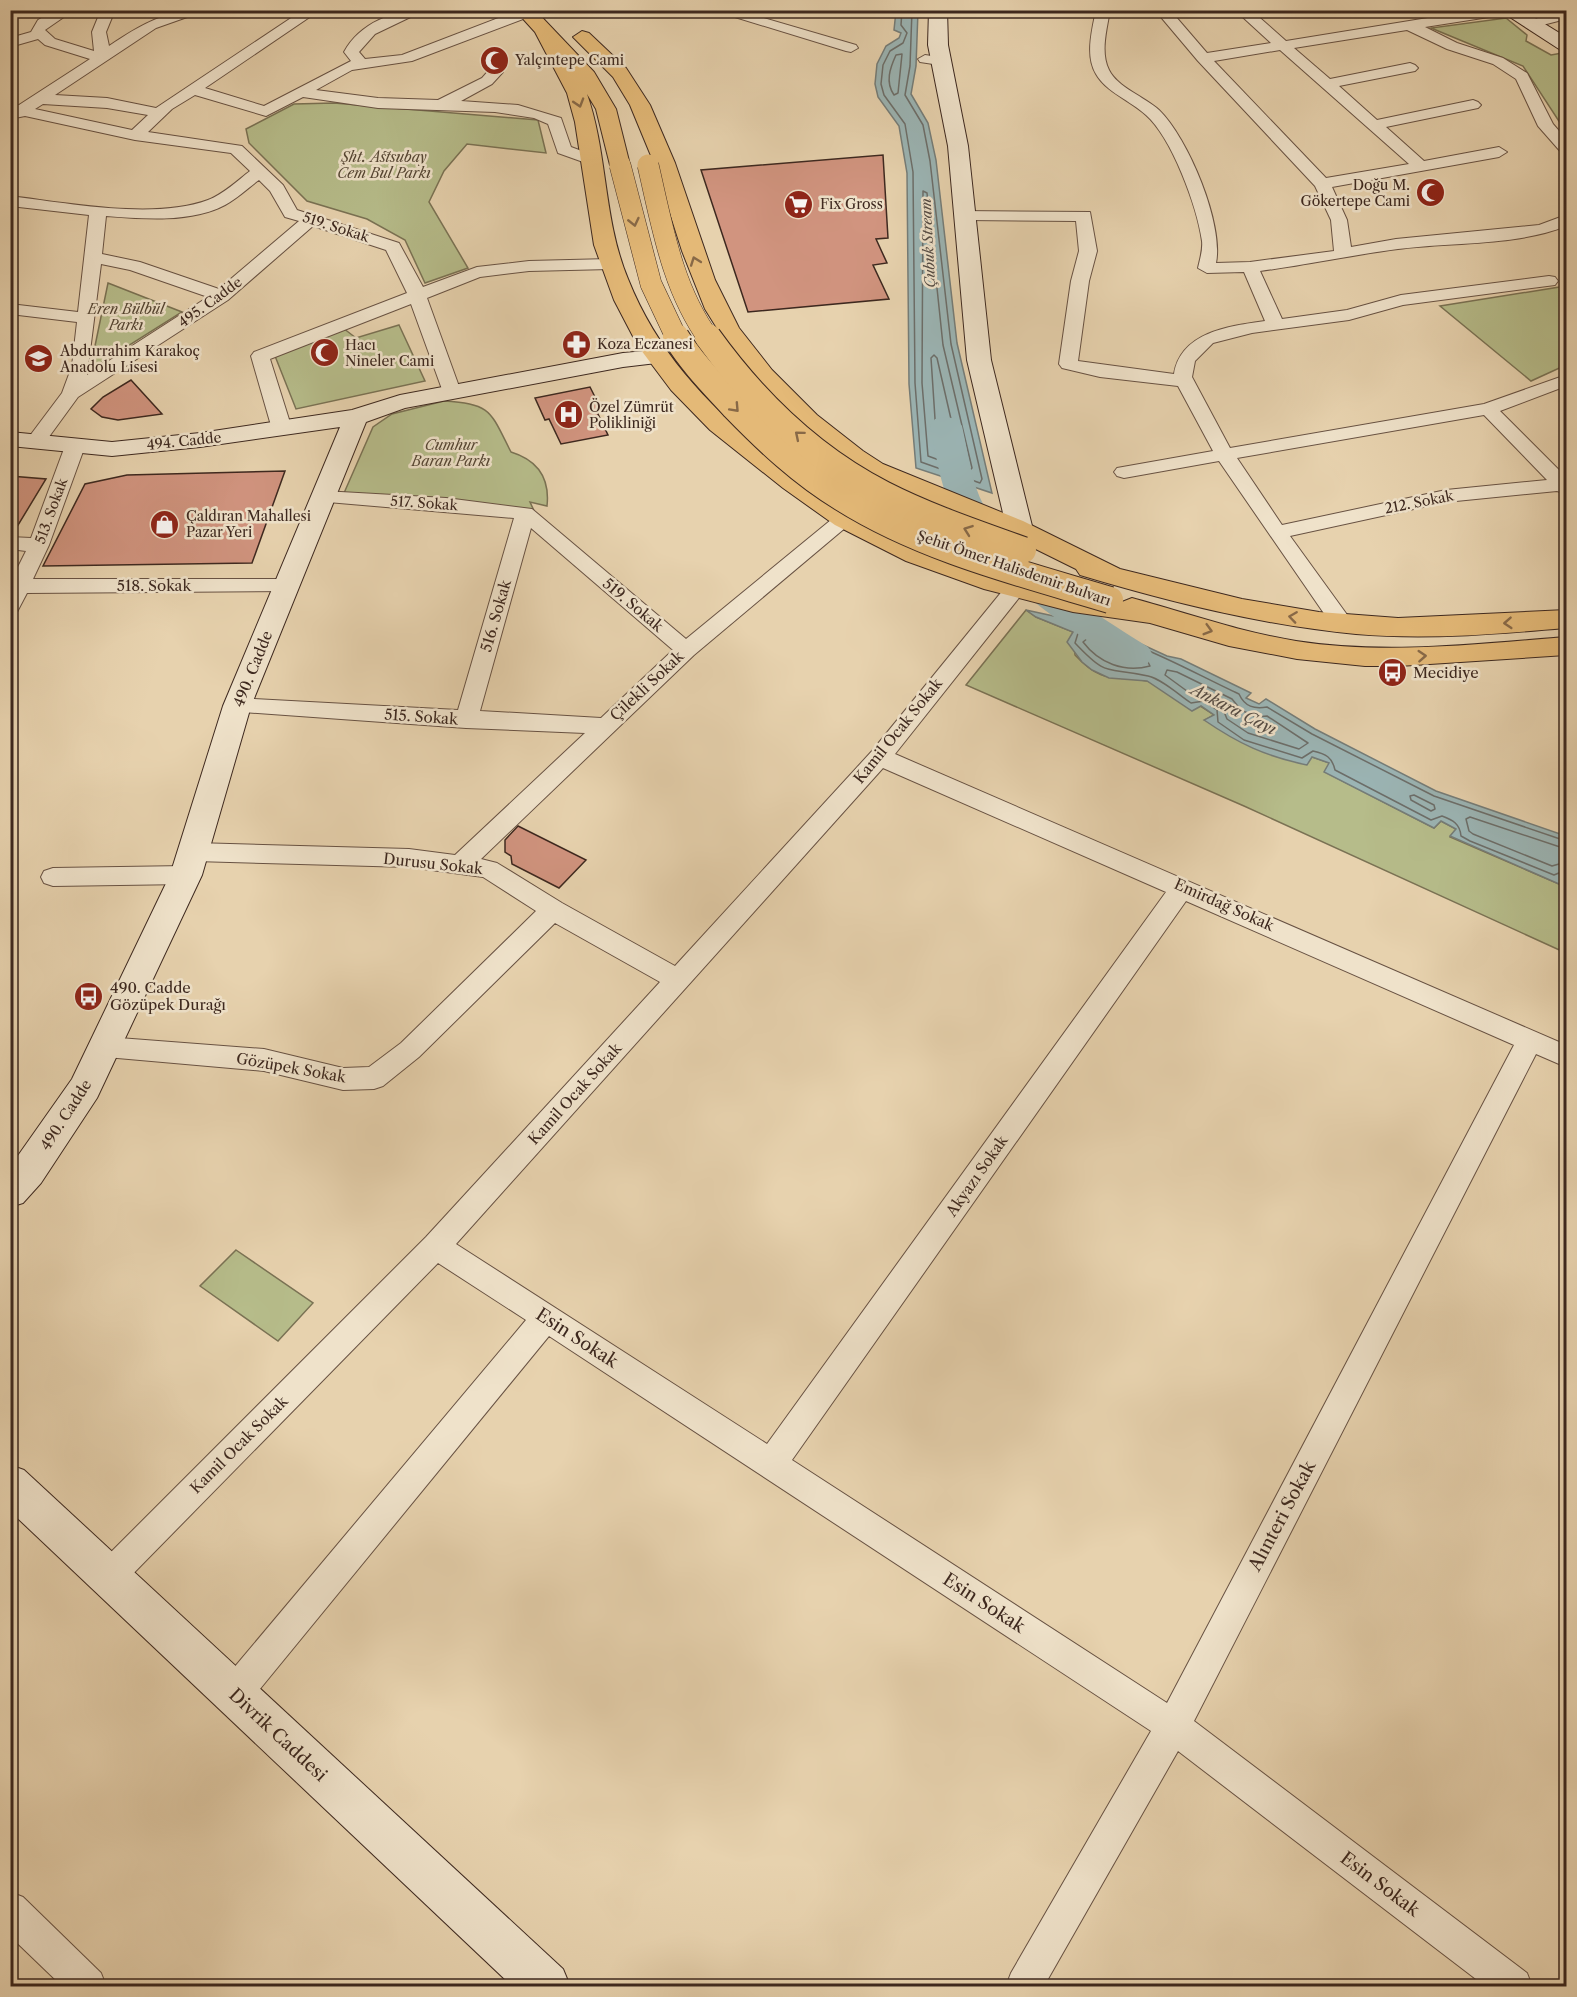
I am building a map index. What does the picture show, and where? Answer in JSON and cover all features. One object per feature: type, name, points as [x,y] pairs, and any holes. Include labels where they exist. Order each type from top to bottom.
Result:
[{"type":"highway","name":"Şehit Ömer Halisdemir Bulvarı","points":[[525,12],[584,72],[606,108],[647,278],[668,325],[704,374],[753,426],[805,470],[856,507],[911,533],[986,561],[1111,595]]},
{"type":"highway","name":"Şehit Ömer Halisdemir Bulvarı","points":[[1014,534],[944,521],[882,493],[837,465],[767,408],[734,371],[700,326],[688,304],[666,246],[648,165],[621,93],[574,30],[623,76],[646,118],[666,161],[689,244],[706,288],[732,338],[768,380],[834,441],[872,468],[1014,534],[1111,595],[1152,614],[1236,638],[1323,653],[1397,658],[1566,646]]},
{"type":"highway","name":"Şehit Ömer Halisdemir Bulvarı","points":[[544,32],[579,100],[592,160],[597,219],[610,264],[627,301],[658,357],[692,399],[741,444],[844,519],[898,546],[952,569],[1023,590],[1111,595],[1342,623],[1437,627],[1566,619]]},
{"type":"highway","points":[[627,301],[641,311],[671,314],[694,307],[703,298],[706,288]]},
{"type":"highway","points":[[702,326],[732,338],[734,353],[729,360],[709,369],[684,370],[658,357],[657,340],[675,329],[702,326]]},
{"type":"highway","points":[[692,399],[691,388],[718,373],[750,371],[768,380]]},
{"type":"street","points":[[67,10],[43,23],[37,31],[50,42],[103,58]]},
{"type":"street","points":[[103,58],[99,32],[108,10]]},
{"type":"street","points":[[14,113],[42,99],[151,25],[200,10]]},
{"type":"street","points":[[135,135],[192,89],[313,10]]},
{"type":"street","points":[[360,62],[351,52],[356,40],[378,27],[418,10]]},
{"type":"street","points":[[719,10],[851,48]]},
{"type":"street","points":[[938,10],[932,60],[958,146],[979,360],[1014,534]]},
{"type":"street","points":[[1103,10],[1099,38],[1100,67],[1104,77],[1129,93],[1157,117],[1179,151],[1211,242],[1207,268],[1250,267],[1396,244],[1542,230],[1566,220]]},
{"type":"street","points":[[1162,10],[1203,58],[1322,184],[1339,220],[1343,254]]},
{"type":"street","points":[[1242,10],[1421,166]]},
{"type":"street","points":[[1203,58],[1508,10],[1566,45]]},
{"type":"street","points":[[192,89],[266,111],[360,62],[379,63],[405,59],[525,12]]},
{"type":"street","points":[[1531,24],[1566,15]]},
{"type":"street","points":[[1408,25],[1452,46],[1498,61],[1522,76],[1546,126],[1566,148]]},
{"type":"street","points":[[10,43],[41,34]]},
{"type":"street","points":[[1328,84],[1410,68]]},
{"type":"street","points":[[439,106],[487,81],[495,72]]},
{"type":"street","points":[[300,92],[376,103],[507,109],[543,114],[555,121],[564,150],[592,160]]},
{"type":"street","points":[[42,99],[107,104],[160,113]]},
{"type":"street","points":[[1374,125],[1473,105]]},
{"type":"street","name":"519. Sokak","points":[[14,113],[135,135],[236,149],[261,170],[277,188],[291,213],[393,247],[418,295],[452,392]]},
{"type":"street","points":[[1322,184],[1498,152]]},
{"type":"street","points":[[10,201],[98,210],[170,212],[203,207],[226,198],[261,170]]},
{"type":"street","points":[[36,441],[71,393],[81,366],[98,210]]},
{"type":"street","points":[[966,215],[1084,216],[1088,251],[1080,281],[1068,364],[1100,371],[1185,381]]},
{"type":"street","name":"495. Cadde","points":[[71,393],[222,296],[311,219]]},
{"type":"street","points":[[92,257],[134,266],[222,296]]},
{"type":"street","points":[[282,429],[260,357],[477,272],[529,266],[610,264]]},
{"type":"street","points":[[1250,267],[1276,326]]},
{"type":"street","points":[[1342,623],[1224,454],[1185,381],[1186,359],[1208,339],[1252,328],[1348,315],[1401,300],[1549,281]]},
{"type":"street","points":[[10,309],[86,318]]},
{"type":"street","points":[[356,417],[400,402],[623,360],[658,357]]},
{"type":"street","points":[[1124,472],[1488,410],[1566,380]]},
{"type":"street","points":[[1488,410],[1565,486]]},
{"type":"street","name":"494. Cadde","points":[[10,439],[112,449],[282,429],[356,417]]},
{"type":"street","name":"490. Cadde","points":[[10,1192],[28,1172],[85,1089],[190,864],[237,705],[356,417]]},
{"type":"street","name":"513. Sokak","points":[[10,607],[39,545],[75,446]]},
{"type":"street","name":"212. Sokak","points":[[1277,532],[1446,496],[1565,486]]},
{"type":"street","name":"517. Sokak","points":[[323,497],[446,504],[525,513]]},
{"type":"street","name":"519. Sokak","points":[[525,513],[686,650]]},
{"type":"street","name":"516. Sokak","points":[[466,720],[525,513]]},
{"type":"street","name":"Çilekli Sokak","points":[[460,865],[686,650],[844,519]]},
{"type":"street","points":[[10,543],[39,545]]},
{"type":"street","name":"518. Sokak","points":[[19,586],[288,586]]},
{"type":"street","name":"Kamil Ocak Sokak","points":[[109,1576],[436,1246],[880,756],[1023,590]]},
{"type":"street","name":"515. Sokak","points":[[237,705],[466,720],[605,726]]},
{"type":"street","name":"Emirdağ Sokak","points":[[880,756],[1566,1056]]},
{"type":"street","name":"Durusu Sokak","points":[[53,877],[190,864],[409,858],[489,869],[553,910],[678,980]]},
{"type":"street","name":"Akyazı Sokak","points":[[771,1464],[1182,887]]},
{"type":"street","name":"Gözüpek Sokak","points":[[106,1047],[264,1060],[343,1079],[374,1078],[410,1050],[553,910]]},
{"type":"street","name":"Alınteri Sokak","points":[[1024,1986],[1173,1726],[1530,1040]]},
{"type":"street","name":"Esin Sokak","points":[[436,1246],[1173,1726],[1514,1986]]},
{"type":"street","points":[[234,1694],[546,1318]]},
{"type":"street","name":"Divrik Caddesi","points":[[10,1484],[546,1986]]},
{"type":"street","points":[[10,1910],[88,1986]]},
{"type":"green space","points":[[1506,18],[1527,35],[1526,41],[1551,55],[1562,53],[1566,56],[1566,132],[1523,66],[1431,28]]},
{"type":"green space","name":"Şht. Astsubay Cem Bul Parkı","points":[[334,103],[538,120],[546,153],[467,144],[444,171],[429,202],[468,268],[425,283],[405,240],[367,219],[307,201],[249,143],[246,129],[294,104]]},
{"type":"green space","name":"Eren Bülbül Parkı","points":[[108,283],[182,312],[90,370]]},
{"type":"green space","points":[[1566,286],[1566,365],[1531,381],[1440,306]]},
{"type":"green space","points":[[399,325],[425,381],[296,409],[275,356],[343,328],[356,338]]},
{"type":"green space","name":"Cumhur Baran Parkı","points":[[444,401],[472,404],[488,412],[511,452],[528,460],[540,472],[546,487],[547,506],[530,502],[536,515],[344,493],[373,427],[392,414]]},
{"type":"green space","points":[[1026,610],[1036,617],[1073,632],[1075,655],[1101,675],[1147,681],[1163,686],[1214,715],[1205,720],[1330,763],[1325,772],[1434,828],[1441,821],[1456,829],[1450,837],[1559,884],[1564,875],[1566,876],[1566,953],[1244,806],[966,685]]},
{"type":"green space","points":[[236,1250],[313,1303],[278,1341],[200,1286]]},
{"type":"water","name":"Çubuk Stream","points":[[896,11],[918,11],[916,66],[911,94],[928,123],[936,160],[957,343],[992,493],[916,468],[909,384],[907,173],[899,126],[878,97],[875,84],[877,64],[886,46],[899,38],[901,33],[894,30]]},
{"type":"water","points":[[1026,610],[1104,627],[1167,656],[1181,659],[1251,693],[1246,698],[1259,704],[1266,699],[1315,729],[1436,791],[1566,836],[1566,876],[1563,875],[1559,884],[1450,836],[1456,829],[1441,821],[1434,828],[1324,772],[1329,763],[1312,757],[1307,765],[1278,758],[1253,748],[1204,720],[1214,715],[1201,706],[1192,711],[1147,681],[1109,678],[1092,670],[1082,662],[1067,642],[1073,632],[1036,617]]},
{"type":"building","name":"Fix Gross","points":[[883,155],[888,238],[876,239],[887,263],[873,265],[889,299],[748,312],[701,170]]},
{"type":"building","points":[[131,380],[162,414],[118,420],[102,417],[91,409],[103,397]]},
{"type":"building","name":"Özel Zümrüt Polikliniği","points":[[590,387],[602,411],[597,412],[608,435],[561,444],[549,419],[545,420],[535,398]]},
{"type":"building","name":"Çaldıran Mahallesi Pazar Yeri","points":[[285,471],[252,563],[43,566],[85,484],[127,475]]},
{"type":"building","points":[[10,476],[46,479],[12,535],[10,535]]},
{"type":"building","points":[[518,826],[586,860],[559,888],[512,864],[511,856],[505,852],[505,840]]},
{"type":"waterway","name":"Ankara Çayı","points":[[946,426],[963,497],[980,527],[997,548],[1041,589],[1090,626],[1135,655]]},
{"type":"place","name":"Yalçıntepe Cami","points":[[494,60]]},
{"type":"place","name":"Doğu M. Gökertepe Cami","points":[[1431,193]]},
{"type":"place","name":"Fix Gross","points":[[799,204]]},
{"type":"place","name":"Koza Eczanesi","points":[[576,344]]},
{"type":"place","name":"Hacı Nineler Cami","points":[[324,353]]},
{"type":"place","name":"Abdurrahim Karakoç Anadolu Lisesi","points":[[39,359]]},
{"type":"place","name":"Özel Zümrüt Polikliniği","points":[[568,415]]},
{"type":"place","name":"Çaldıran Mahallesi Pazar Yeri","points":[[165,524]]},
{"type":"place","name":"Mecidiye","points":[[1392,673]]},
{"type":"place","name":"490. Cadde Gözüpek Durağı","points":[[89,997]]}]
